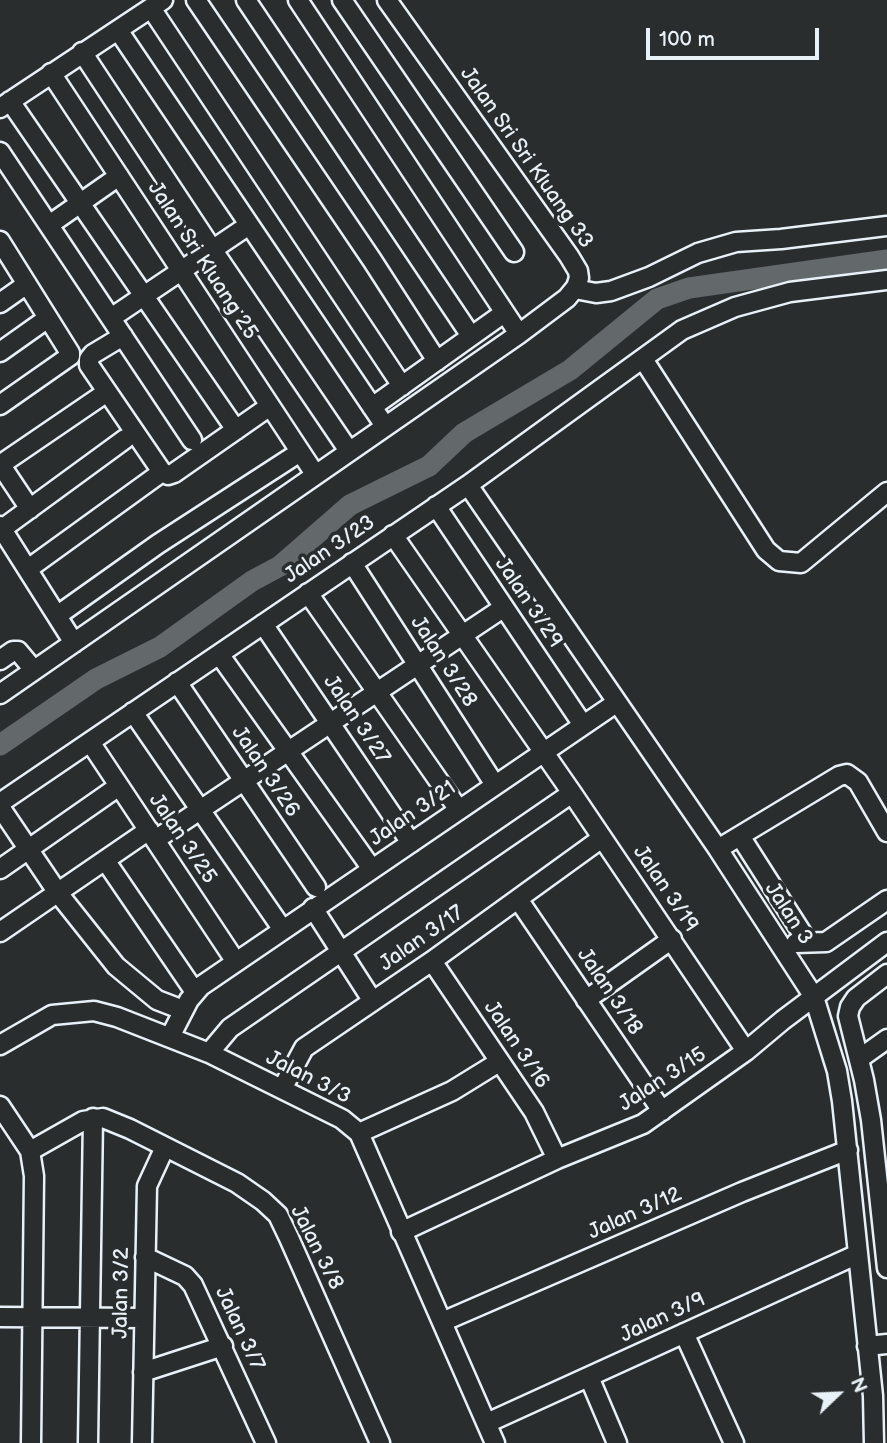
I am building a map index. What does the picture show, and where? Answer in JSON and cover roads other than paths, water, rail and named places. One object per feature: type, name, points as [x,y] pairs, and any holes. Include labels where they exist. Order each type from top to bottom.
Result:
[{"type":"street","points":[[196,0],[437,361]]},
{"type":"street","points":[[246,0],[471,336]]},
{"type":"street","points":[[299,0],[519,334]]},
{"type":"street","points":[[342,0],[514,251]]},
{"type":"street","name":"Jalan Sri Sri Kluang 33","points":[[387,0],[569,256],[578,271],[579,278],[575,289]]},
{"type":"street","points":[[236,430],[80,202],[5,105],[157,4],[402,386]]},
{"type":"street","points":[[118,30],[385,426]]},
{"type":"street","points":[[82,52],[349,451]]},
{"type":"street","name":"Jalan Sri Kluang 25","points":[[51,73],[315,474]]},
{"type":"street","points":[[0,152],[192,440]]},
{"type":"street","points":[[49,225],[119,176]]},
{"type":"street","points":[[111,318],[249,225]]},
{"type":"street","points":[[0,694],[519,334],[575,289],[596,293],[611,291],[649,277],[698,253],[736,242],[887,226]]},
{"type":"street","points":[[0,405],[71,353],[2,247]]},
{"type":"street","name":"Jalan 3/23","points":[[0,805],[468,485],[682,330],[710,316],[758,300],[801,290],[887,280]]},
{"type":"street","points":[[0,303],[27,284]]},
{"type":"street","points":[[372,407],[504,313]]},
{"type":"street","points":[[0,352],[48,318]]},
{"type":"street","points":[[123,336],[89,359],[89,365],[162,472],[168,475],[270,406]]},
{"type":"street","points":[[643,359],[766,550],[779,561],[800,563],[887,492]]},
{"type":"street","points":[[30,509],[0,465],[107,392]]},
{"type":"street","points":[[74,643],[1,528],[125,439]]},
{"type":"street","points":[[58,615],[158,544],[300,452]]},
{"type":"street","points":[[28,569],[162,472]]},
{"type":"street","name":"Jalan 3","points":[[468,485],[718,849],[814,996],[837,1070],[848,1150],[867,1346],[880,1396],[874,1443]]},
{"type":"street","name":"Jalan 3/29","points":[[436,506],[583,725]]},
{"type":"street","name":"Jalan 3/19","points":[[393,535],[672,939],[746,1051]]},
{"type":"street","name":"Jalan 3/28","points":[[352,563],[495,785]]},
{"type":"street","points":[[307,593],[459,810]]},
{"type":"street","points":[[0,932],[105,860],[199,810],[503,608]]},
{"type":"street","name":"Jalan 3/27","points":[[263,624],[411,843]]},
{"type":"street","points":[[0,660],[13,651],[18,651],[34,670]]},
{"type":"street","points":[[219,654],[372,869]]},
{"type":"street","name":"Jalan 3/26","points":[[177,682],[316,887]]},
{"type":"street","name":"Jalan 3/21","points":[[195,992],[313,908],[616,703]]},
{"type":"street","points":[[133,712],[283,930]]},
{"type":"street","name":"Jalan 3/25","points":[[90,742],[236,962]]},
{"type":"street","points":[[718,849],[839,776],[847,774],[858,782],[887,832]]},
{"type":"street","points":[[0,869],[119,786]]},
{"type":"street","points":[[209,1053],[230,1028],[572,793]]},
{"type":"street","points":[[0,805],[58,893],[130,979],[157,1000],[183,1010]]},
{"type":"street","points":[[740,836],[807,942]]},
{"type":"street","name":"Jalan 3/17","points":[[282,1089],[304,1048],[432,961],[602,838]]},
{"type":"street","points":[[105,860],[195,992],[170,1037]]},
{"type":"street","name":"Jalan 3/18","points":[[518,899],[662,1111]]},
{"type":"street","points":[[783,947],[807,942],[826,942],[887,900]]},
{"type":"street","points":[[313,908],[372,1000]]},
{"type":"street","points":[[586,1000],[672,939]]},
{"type":"street","name":"Jalan 3/15","points":[[401,1232],[557,1159],[643,1125],[746,1051],[887,942]]},
{"type":"street","name":"Jalan 3/16","points":[[432,961],[534,1112],[557,1159]]},
{"type":"street","points":[[887,974],[856,998],[850,1006],[848,1016],[871,1121],[883,1199],[887,1268]]},
{"type":"street","name":"Jalan 3/3","points":[[0,1045],[52,1015],[94,1011],[117,1017],[209,1053],[342,1119],[359,1133],[495,1443]]},
{"type":"street","points":[[859,1059],[887,1039]]},
{"type":"street","points":[[359,1133],[452,1091],[499,1062]]},
{"type":"street","points":[[0,1107],[30,1151],[34,1176],[31,1443]]},
{"type":"street","points":[[30,1151],[93,1118],[88,1443]]},
{"type":"street","name":"Jalan 3/8","points":[[93,1118],[110,1120],[237,1183],[264,1201],[278,1216],[380,1443]]},
{"type":"street","name":"Jalan 3/2","points":[[142,1443],[147,1186],[165,1147]]},
{"type":"street","name":"Jalan 3/12","points":[[442,1322],[742,1192],[848,1150]]},
{"type":"street","name":"Jalan 3/9","points":[[487,1423],[858,1254]]},
{"type":"street","name":"Jalan 3/7","points":[[145,1257],[185,1276],[194,1285],[266,1443]]},
{"type":"street","points":[[0,1317],[33,1315],[144,1318]]},
{"type":"street","points":[[684,1333],[734,1443]]},
{"type":"street","points":[[867,1346],[887,1344]]},
{"type":"street","points":[[144,1372],[223,1346]]},
{"type":"street","points":[[589,1377],[617,1443]]},
{"type":"waterway","points":[[0,745],[96,679],[160,647],[252,581],[280,566],[350,505],[429,466],[464,433],[570,370],[657,299],[689,288],[887,260]]}]
